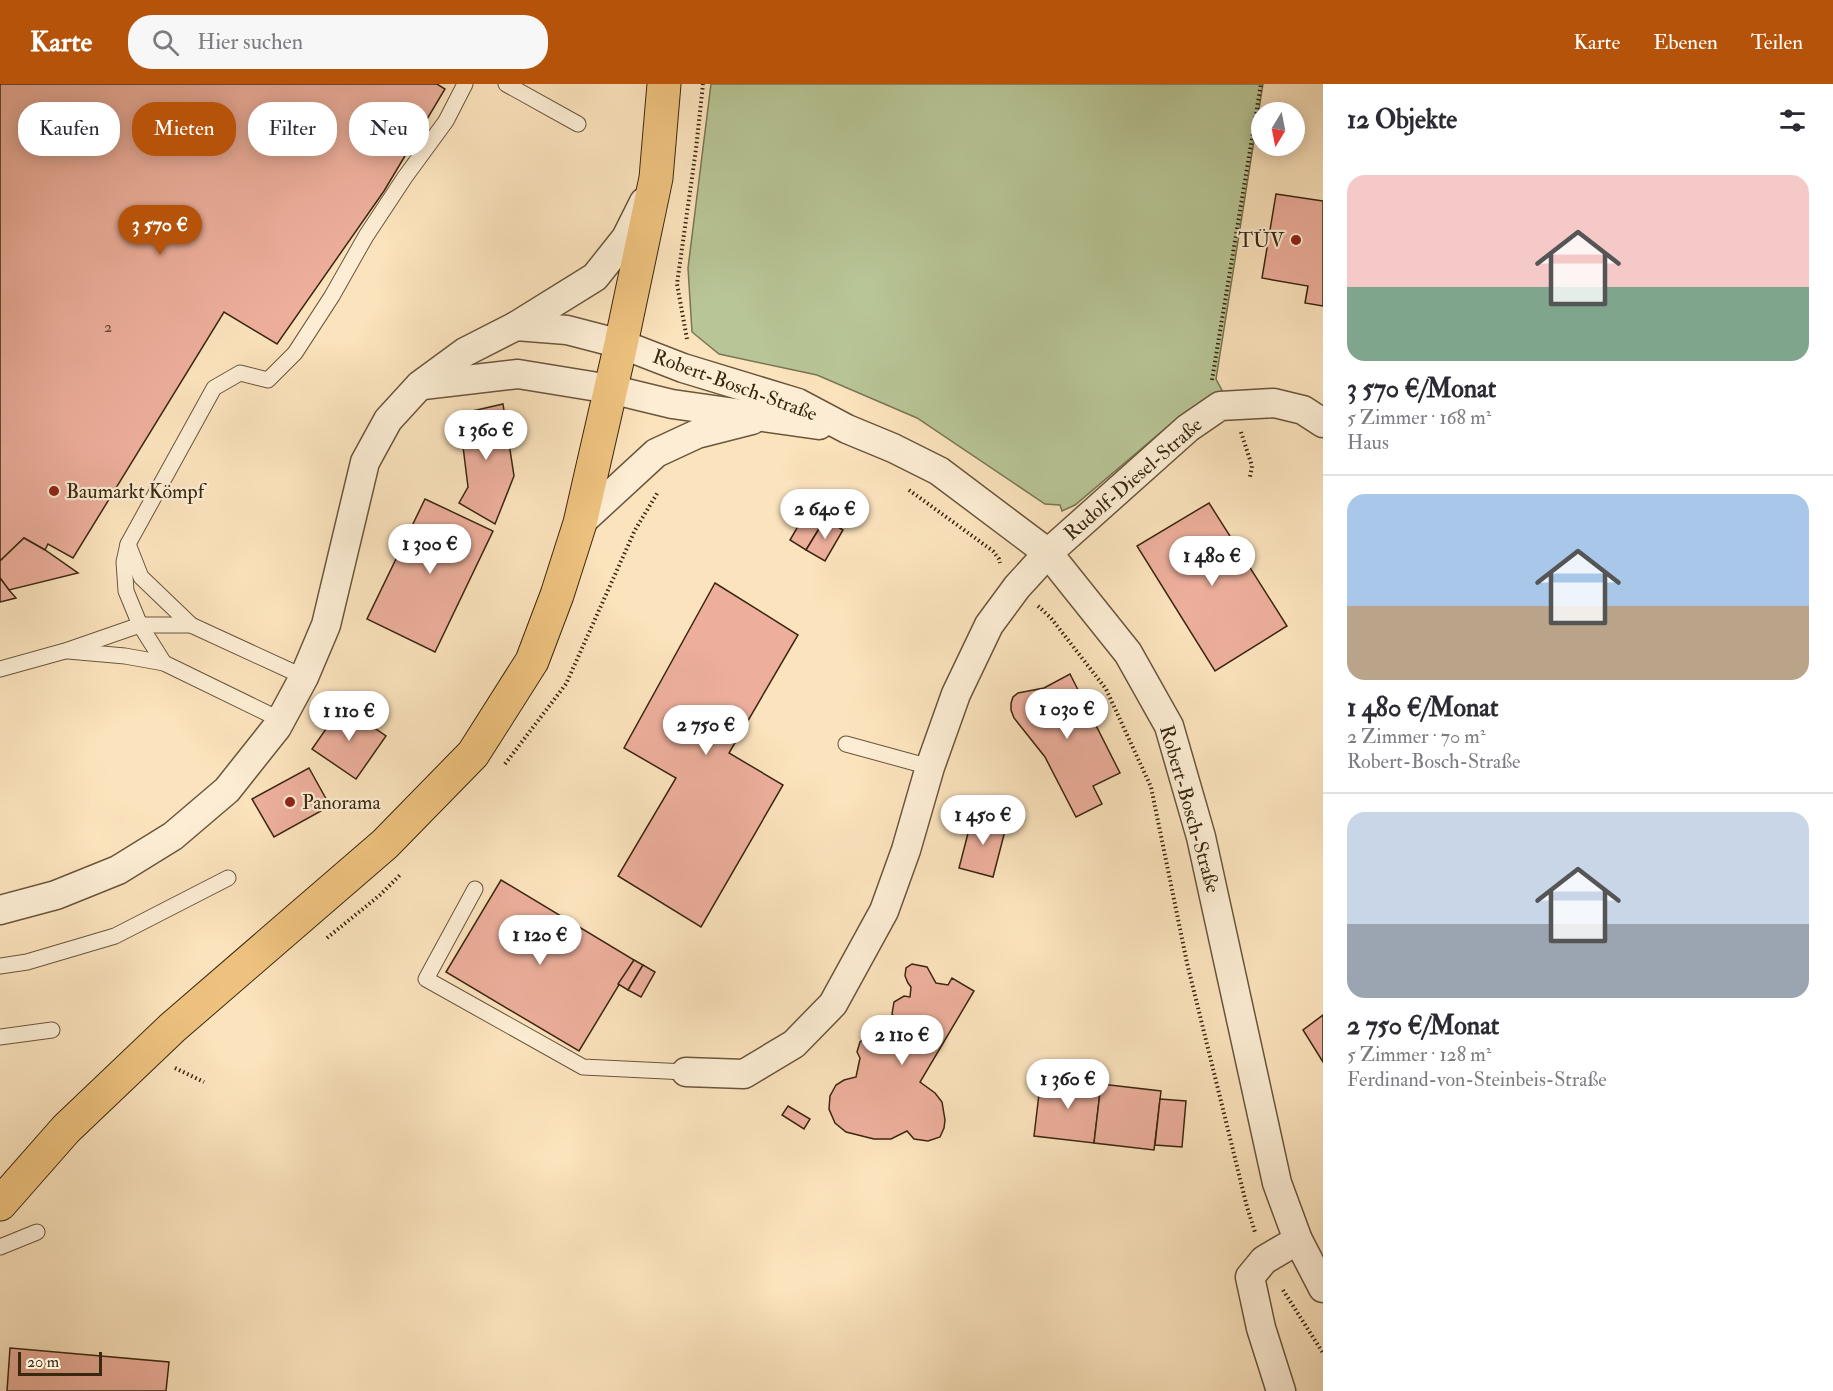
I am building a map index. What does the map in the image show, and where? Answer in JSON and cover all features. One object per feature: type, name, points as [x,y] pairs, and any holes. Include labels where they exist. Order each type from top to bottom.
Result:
[{"type":"main road","points":[[0,1204],[66,1129],[172,1028],[385,844],[473,753],[532,661],[557,595],[580,523],[621,344],[656,178],[664,84]]},
{"type":"street","points":[[0,910],[56,895],[118,870],[173,836],[227,790],[277,727],[304,677],[326,625],[365,462],[388,420],[420,385],[465,352],[516,326],[595,278],[626,238],[656,178]]},
{"type":"street","name":"Robert-Bosch-Straße","points":[[516,326],[567,330],[621,344],[683,368],[798,403],[939,471],[1048,553],[1128,653],[1169,726],[1202,837],[1277,1183],[1298,1240],[1323,1288]]},
{"type":"street","name":"Robert-Bosch-Straße","points":[[420,385],[518,374],[610,389],[672,404],[848,429]]},
{"type":"street","points":[[1228,406],[1274,403],[1303,410],[1323,423]]},
{"type":"street","name":"Rudolf-Diesel-Straße","points":[[686,1071],[744,1074],[794,1044],[834,1004],[884,911],[956,694],[989,625],[1017,587],[1048,553],[1188,428],[1228,406]]},
{"type":"street","name":"Robert-Bosch-Straße","points":[[580,523],[656,453],[697,434],[765,416]]},
{"type":"street","points":[[1281,1391],[1261,1328],[1250,1277],[1264,1260],[1298,1240]]},
{"type":"lane","points":[[164,663],[140,626],[126,591],[124,574],[128,544],[214,388],[240,373],[268,380],[295,353],[332,296],[372,226],[446,121],[465,84]]},
{"type":"lane","points":[[506,84],[578,124]]},
{"type":"lane","points":[[128,544],[141,577],[191,625],[304,677]]},
{"type":"lane","points":[[0,669],[65,651],[140,626],[191,625]]},
{"type":"lane","points":[[65,651],[125,656],[164,663],[281,720]]},
{"type":"lane","points":[[846,744],[930,767]]},
{"type":"lane","points":[[0,966],[27,962],[115,936],[228,878]]},
{"type":"lane","points":[[475,889],[426,979],[583,1067],[686,1071]]},
{"type":"lane","points":[[0,1037],[52,1029]]},
{"type":"lane","points":[[0,1247],[37,1232]]},
{"type":"path","points":[[683,368],[687,339],[677,284],[703,84]]},
{"type":"path","points":[[1250,477],[1252,466],[1238,421],[1212,379],[1261,84]]},
{"type":"path","points":[[907,489],[993,550],[999,559],[1000,571],[1051,618],[1106,689],[1151,787],[1187,963],[1247,1207],[1264,1260],[1323,1353]]},
{"type":"path","points":[[172,1066],[204,1082]]},
{"type":"green space","points":[[711,84],[1263,84],[1260,102],[1251,102],[1252,156],[1216,379],[1224,394],[1179,417],[1075,505],[1062,511],[1060,505],[1045,504],[917,418],[817,375],[719,354],[692,332],[688,268]]},
{"type":"building","points":[[0,84],[437,84],[445,89],[429,116],[429,102],[349,102],[349,156],[405,156],[384,191],[277,344],[224,312],[73,558],[48,544],[45,550],[24,538],[0,561]]},
{"type":"building","name":"TÜV","points":[[1276,194],[1323,201],[1323,306],[1305,303],[1308,286],[1262,278]]},
{"type":"building","points":[[503,404],[514,476],[495,524],[459,503],[468,487],[459,414]]},
{"type":"building","points":[[425,499],[493,531],[435,652],[367,619]]},
{"type":"building","points":[[1209,503],[1287,626],[1215,671],[1137,546]]},
{"type":"building","points":[[808,509],[825,519],[806,550],[790,540]]},
{"type":"building","points":[[825,519],[843,530],[825,561],[806,550]]},
{"type":"building","points":[[24,538],[78,573],[9,590],[0,578],[0,561]]},
{"type":"building","points":[[0,578],[9,590],[16,598],[0,602]]},
{"type":"building","points":[[715,583],[798,635],[729,753],[783,785],[701,927],[618,876],[676,778],[624,748]]},
{"type":"building","points":[[1070,674],[1120,773],[1093,786],[1102,804],[1076,817],[1045,757],[1014,718],[1011,710],[1013,697],[1018,693],[1044,688]]},
{"type":"building","points":[[342,706],[386,736],[356,779],[312,749]]},
{"type":"building","points":[[309,768],[330,806],[274,837],[252,799]]},
{"type":"building","points":[[973,814],[1007,823],[993,877],[959,868]]},
{"type":"building","points":[[501,880],[634,960],[579,1051],[446,972]]},
{"type":"building","points":[[634,960],[643,965],[628,990],[618,984]]},
{"type":"building","points":[[912,964],[927,967],[936,983],[948,985],[952,978],[974,991],[920,1082],[935,1093],[942,1102],[944,1128],[940,1137],[928,1141],[914,1139],[907,1131],[891,1139],[874,1139],[846,1132],[835,1123],[829,1109],[830,1096],[836,1085],[856,1077],[860,1058],[857,1052],[860,1042],[870,1034],[881,1030],[902,1034],[904,1023],[892,1014],[894,1002],[904,996],[910,997],[911,987],[905,976],[906,968]]},
{"type":"building","points":[[643,965],[655,972],[641,997],[628,990]]},
{"type":"building","points":[[1323,1015],[1323,1062],[1303,1030]]},
{"type":"building","points":[[1041,1077],[1101,1084],[1094,1143],[1034,1136]]},
{"type":"building","points":[[1101,1084],[1161,1091],[1154,1150],[1094,1143]]},
{"type":"building","points":[[1160,1099],[1186,1101],[1182,1147],[1155,1145]]},
{"type":"building","points":[[788,1106],[810,1119],[804,1129],[782,1115]]},
{"type":"building","points":[[10,1348],[169,1362],[166,1391],[7,1391]]},
{"type":"place","name":"TÜV","points":[[1296,240]]},
{"type":"place","name":"Baumarkt Kömpf","points":[[54,491]]},
{"type":"place","name":"Panorama","points":[[290,802]]}]
